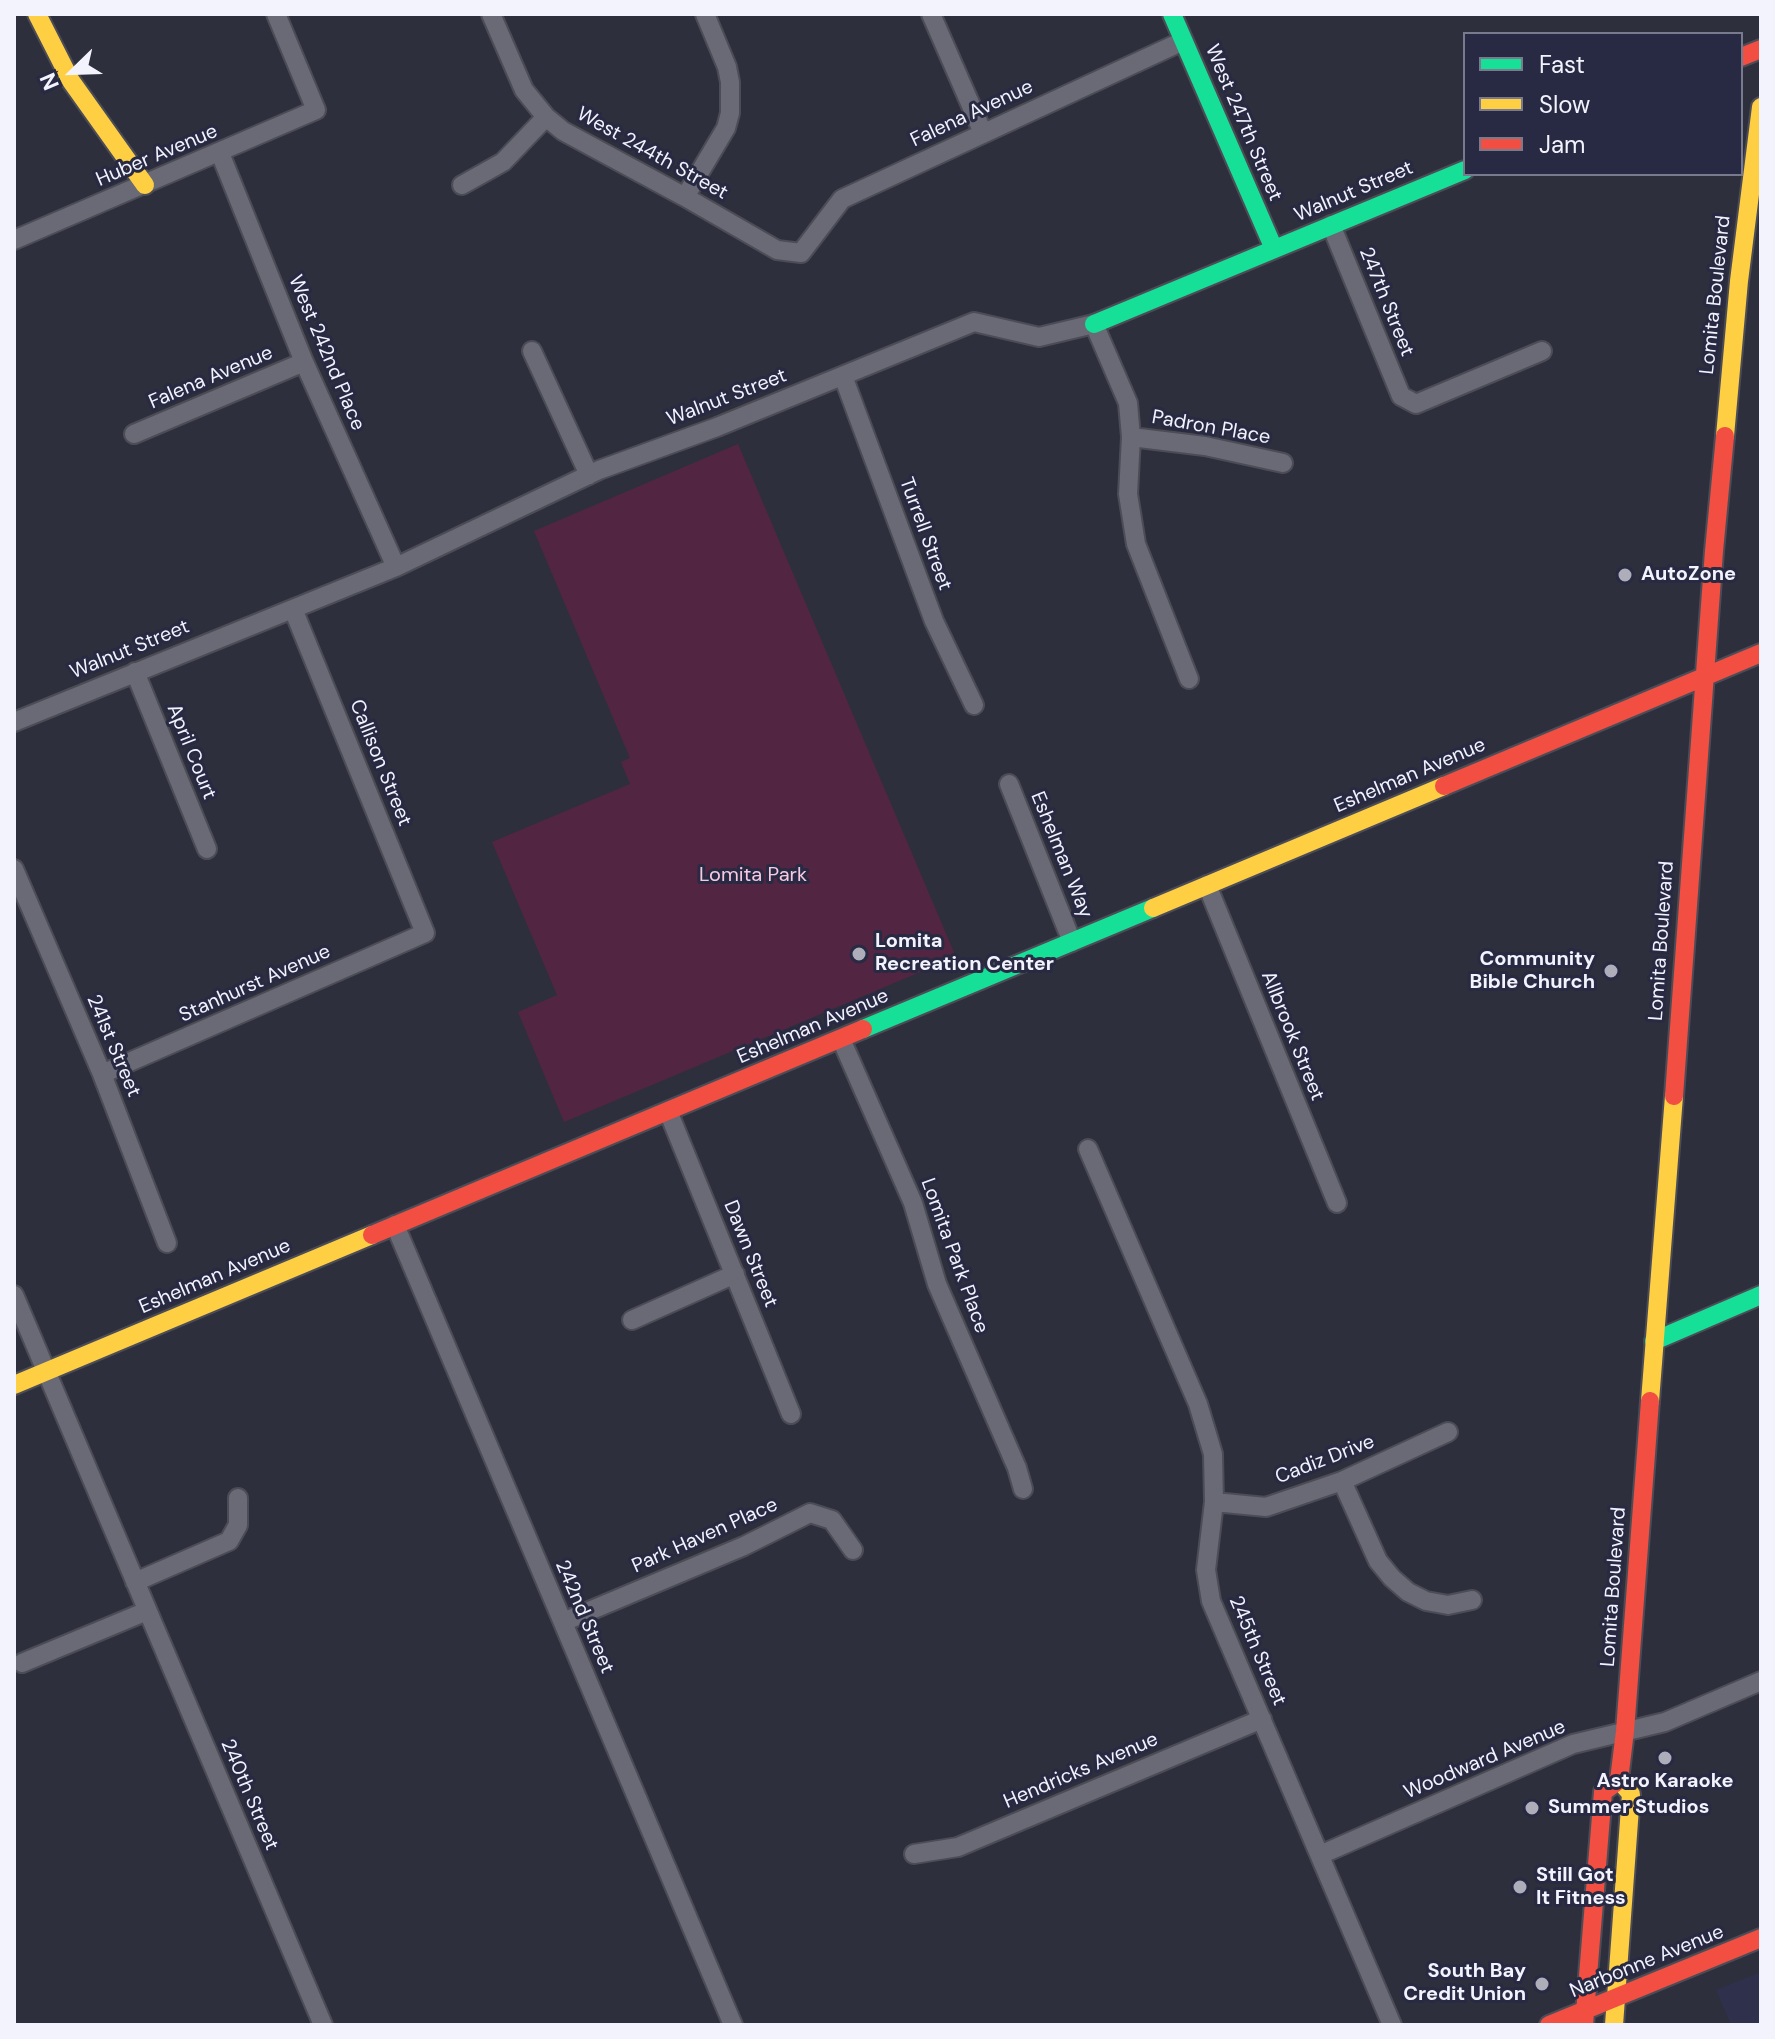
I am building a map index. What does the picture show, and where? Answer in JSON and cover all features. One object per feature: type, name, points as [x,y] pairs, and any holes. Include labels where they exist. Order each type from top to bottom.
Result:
[{"type":"street","points":[[37,14],[71,81],[145,185]]},
{"type":"street","name":"Huber Avenue","points":[[14,240],[316,110],[276,14]]},
{"type":"street","name":"West 244th Street","points":[[491,14],[524,90],[546,117],[563,131],[777,250],[801,253]]},
{"type":"street","points":[[685,197],[726,128],[730,113],[727,67],[705,14]]},
{"type":"street","points":[[931,14],[983,133]]},
{"type":"street","name":"West 247th Street","points":[[1172,14],[1274,249]]},
{"type":"street","name":"Falena Avenue","points":[[801,253],[842,199],[1183,41]]},
{"type":"street","name":"Lomita Boulevard","points":[[1584,2018],[1603,1792],[1619,1780],[1625,1731],[1714,551],[1739,281],[1761,107]]},
{"type":"street","points":[[462,185],[503,162],[546,117]]},
{"type":"street","name":"West 242nd Place","points":[[220,153],[304,362],[396,567]]},
{"type":"street","name":"Walnut Street","points":[[14,722],[396,567],[589,475],[717,427],[974,322],[1039,337],[1094,324],[1463,171]]},
{"type":"street","name":"247th Street","points":[[1331,225],[1401,396],[1416,404],[1542,351]]},
{"type":"street","points":[[1094,324],[1128,403],[1131,437],[1128,494],[1136,544],[1189,679]]},
{"type":"street","points":[[532,351],[589,475]]},
{"type":"street","name":"Falena Avenue","points":[[134,434],[304,362]]},
{"type":"street","name":"Turrell Street","points":[[843,376],[934,621],[974,705]]},
{"type":"street","name":"Padron Place","points":[[1131,437],[1205,446],[1283,463]]},
{"type":"street","name":"Callison Street","points":[[293,609],[425,933]]},
{"type":"street","name":"Eshelman Avenue","points":[[14,1385],[1761,653]]},
{"type":"street","name":"April Court","points":[[135,672],[207,849]]},
{"type":"street","name":"Eshelman Way","points":[[1009,784],[1072,942]]},
{"type":"street","name":"241st Street","points":[[14,869],[102,1074],[167,1243]]},
{"type":"street","name":"Allbrook Street","points":[[1207,885],[1337,1203]]},
{"type":"street","name":"Stanhurst Avenue","points":[[102,1074],[425,933]]},
{"type":"street","name":"Lomita Park Place","points":[[841,1039],[913,1203],[937,1284],[1017,1468],[1023,1489]]},
{"type":"street","name":"Dawn Street","points":[[668,1111],[791,1414]]},
{"type":"street","name":"245th Street","points":[[1088,1149],[1198,1404],[1213,1454],[1214,1502],[1206,1570],[1211,1601],[1392,2025]]},
{"type":"street","name":"242nd Street","points":[[395,1225],[733,2025]]},
{"type":"street","points":[[632,1320],[735,1274]]},
{"type":"street","name":"240th Street","points":[[14,1295],[323,2025]]},
{"type":"street","points":[[1654,1341],[1761,1295]]},
{"type":"street","name":"Cadiz Drive","points":[[1214,1502],[1266,1507],[1342,1481],[1448,1432]]},
{"type":"street","points":[[1342,1481],[1378,1561],[1392,1578],[1408,1592],[1426,1601],[1448,1605],[1472,1600]]},
{"type":"street","points":[[135,1582],[229,1541],[238,1525],[238,1498]]},
{"type":"street","name":"Park Haven Place","points":[[563,1622],[744,1546],[810,1513],[832,1520],[853,1550]]},
{"type":"street","points":[[22,1663],[147,1611]]},
{"type":"street","name":"Woodward Avenue","points":[[1320,1855],[1573,1744],[1665,1722],[1761,1681]]},
{"type":"street","name":"Hendricks Avenue","points":[[914,1854],[958,1847],[1262,1719]]},
{"type":"street","name":"Lomita Boulevard","points":[[1614,2025],[1631,1794],[1619,1780]]},
{"type":"street","name":"Narbonne Avenue","points":[[1549,2025],[1584,2018],[1617,1998],[1761,1938]]},
{"type":"shaded area","points":[[1761,1972],[1761,2025],[1731,2025],[1716,1990]]},
{"type":"green space","name":"Lomita Park","points":[[738,444],[956,957],[564,1122],[518,1012],[557,995],[492,842],[630,784],[621,762],[630,758],[534,531]]},
{"type":"traffic: fast","points":[[1172,14],[1274,249]]},
{"type":"traffic: fast","points":[[1094,324],[1463,171]]},
{"type":"traffic: fast","points":[[863,1029],[1153,908]]},
{"type":"traffic: fast","points":[[1654,1341],[1761,1295]]},
{"type":"traffic: slow","points":[[37,14],[71,81],[145,185]]},
{"type":"traffic: slow","points":[[1725,436],[1739,281],[1761,107]]},
{"type":"traffic: slow","points":[[1153,908],[1444,786]]},
{"type":"traffic: slow","points":[[1650,1401],[1674,1096]]},
{"type":"traffic: slow","points":[[14,1385],[372,1235]]},
{"type":"traffic: slow","points":[[1614,2025],[1631,1794],[1619,1780]]},
{"type":"traffic: jam","points":[[1743,56],[1761,49]]},
{"type":"traffic: jam","points":[[1674,1096],[1725,436]]},
{"type":"traffic: jam","points":[[1444,786],[1761,653]]},
{"type":"traffic: jam","points":[[372,1235],[863,1029]]},
{"type":"traffic: jam","points":[[1584,2025],[1603,1792],[1619,1780],[1625,1731],[1650,1401]]},
{"type":"traffic: jam","points":[[1549,2025],[1761,1938]]},
{"type":"place","name":"AutoZone","points":[[1625,575]]},
{"type":"place","name":"Lomita Recreation Center","points":[[859,954]]},
{"type":"place","name":"Community Bible Church","points":[[1611,971]]},
{"type":"place","name":"Astro Karaoke","points":[[1665,1758]]},
{"type":"place","name":"Summer Studios","points":[[1532,1808]]},
{"type":"place","name":"Still Got It Fitness","points":[[1520,1887]]},
{"type":"place","name":"South Bay Credit Union","points":[[1542,1984]]}]
